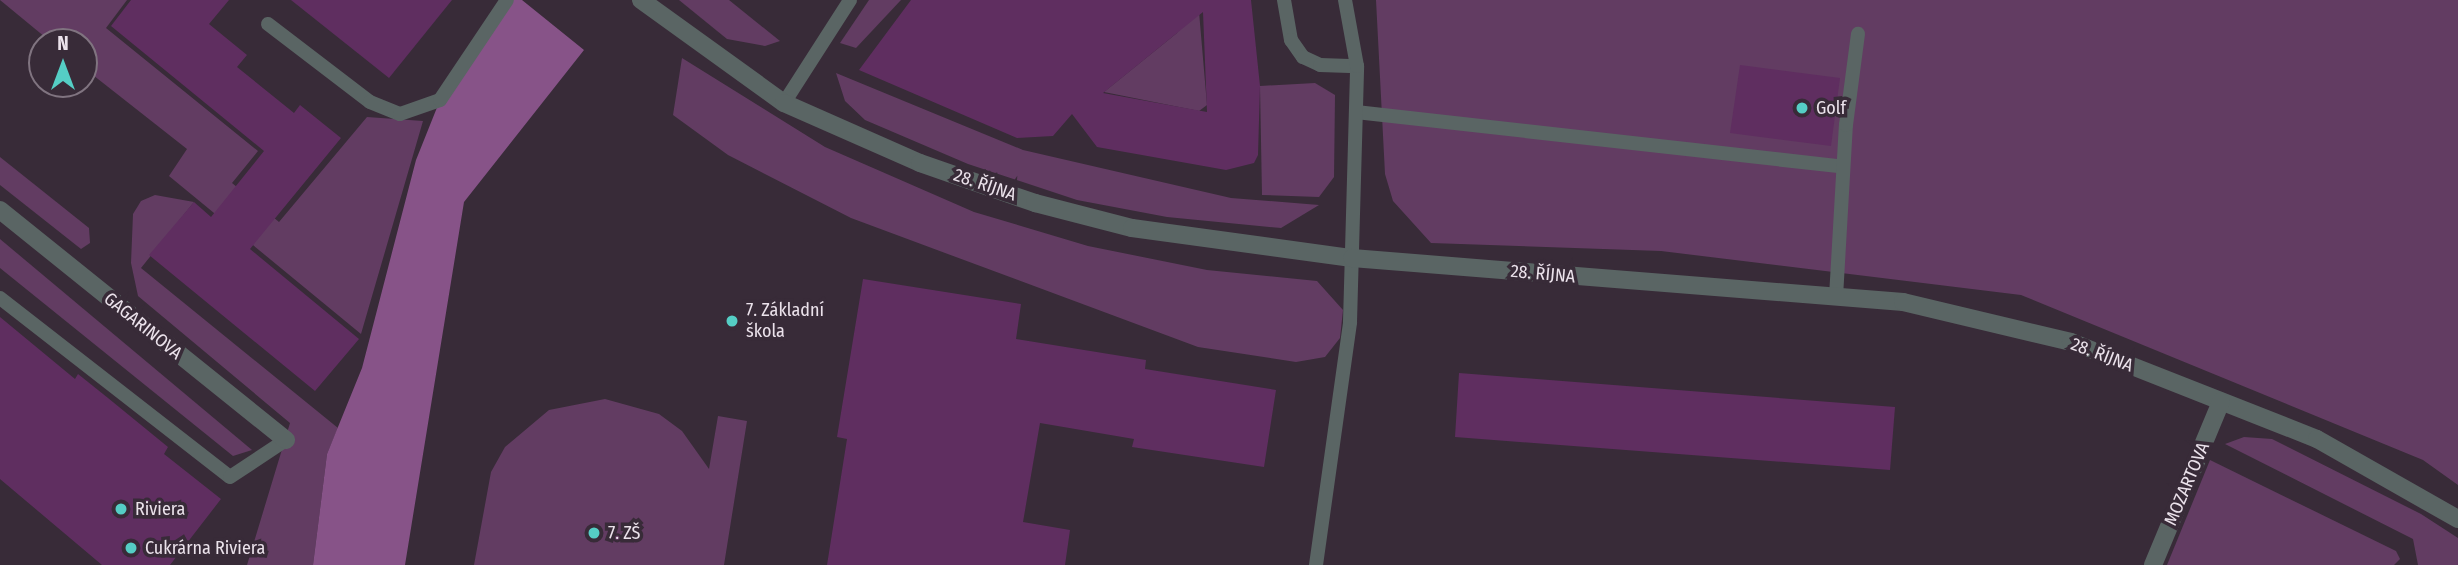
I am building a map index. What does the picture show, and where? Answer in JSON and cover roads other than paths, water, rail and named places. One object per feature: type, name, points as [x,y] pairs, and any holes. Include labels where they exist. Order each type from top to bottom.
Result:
[{"type":"street","name":"28. ŘÍJNA","points":[[641,0],[784,103],[920,163],[1035,203],[1132,228],[1352,258],[1903,302],[2071,342],[2317,439],[2458,519]]},
{"type":"street","name":"GAGARINOVA","points":[[0,210],[286,440]]},
{"type":"street","name":"MOZARTOVA","points":[[2153,565],[2221,402]]},
{"type":"lane","points":[[268,24],[370,102],[400,114],[440,100],[507,0]]},
{"type":"lane","points":[[784,103],[850,0]]},
{"type":"lane","points":[[1284,0],[1292,40],[1303,57],[1320,65],[1357,66]]},
{"type":"lane","points":[[1315,565],[1350,322],[1357,66],[1345,0]]},
{"type":"lane","points":[[1836,297],[1843,167],[1858,34]]},
{"type":"lane","points":[[1356,112],[1843,167]]},
{"type":"lane","points":[[0,298],[230,477],[286,440]]},
{"type":"place","name":"Golf","points":[[1802,108]]},
{"type":"place","name":"7. Základní škola","points":[[732,321]]},
{"type":"place","name":"Riviera","points":[[121,509]]},
{"type":"place","name":"7. ZŠ","points":[[594,533]]},
{"type":"place","name":"Cukrárna Riviera","points":[[131,548]]}]
